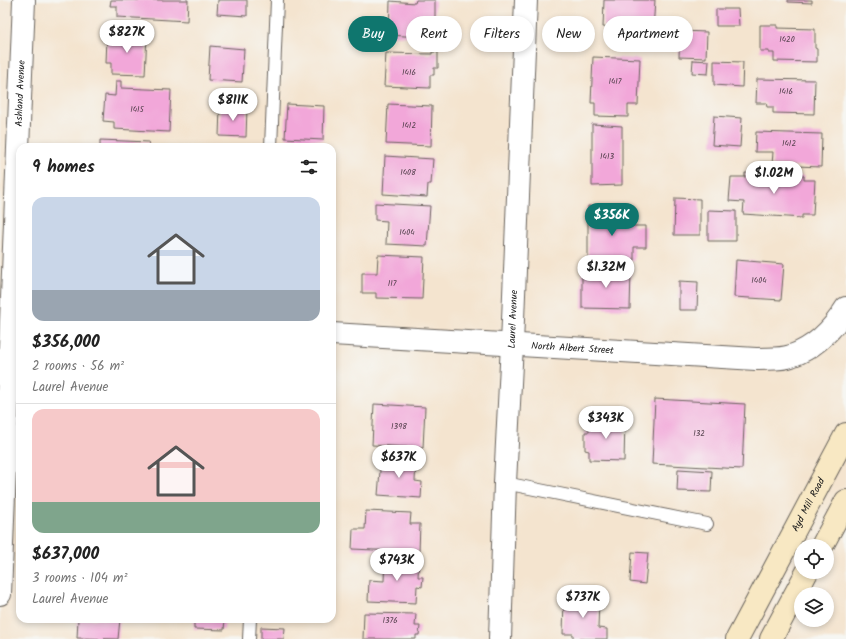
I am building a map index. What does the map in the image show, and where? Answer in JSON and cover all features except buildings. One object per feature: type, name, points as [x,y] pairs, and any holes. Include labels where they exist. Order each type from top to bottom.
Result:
[{"type":"main road","name":"Ayd Mill Road","points":[[737,639],[846,434]]},
{"type":"main road","points":[[826,539],[846,501]]},
{"type":"main road","points":[[771,639],[803,579]]},
{"type":"street","name":"Ashland Avenue","points":[[18,143],[24,0]]},
{"type":"street","name":"Laurel Avenue","points":[[500,639],[505,483],[526,0]]},
{"type":"street","name":"Ashland Avenue","points":[[0,594],[16,195]]},
{"type":"street","name":"North Albert Street","points":[[336,334],[756,359],[790,357],[820,340],[840,318],[846,308]]},
{"type":"lane","points":[[270,143],[277,0]]},
{"type":"lane","points":[[505,483],[707,524]]},
{"type":"lane","points":[[249,639],[250,623]]}]
